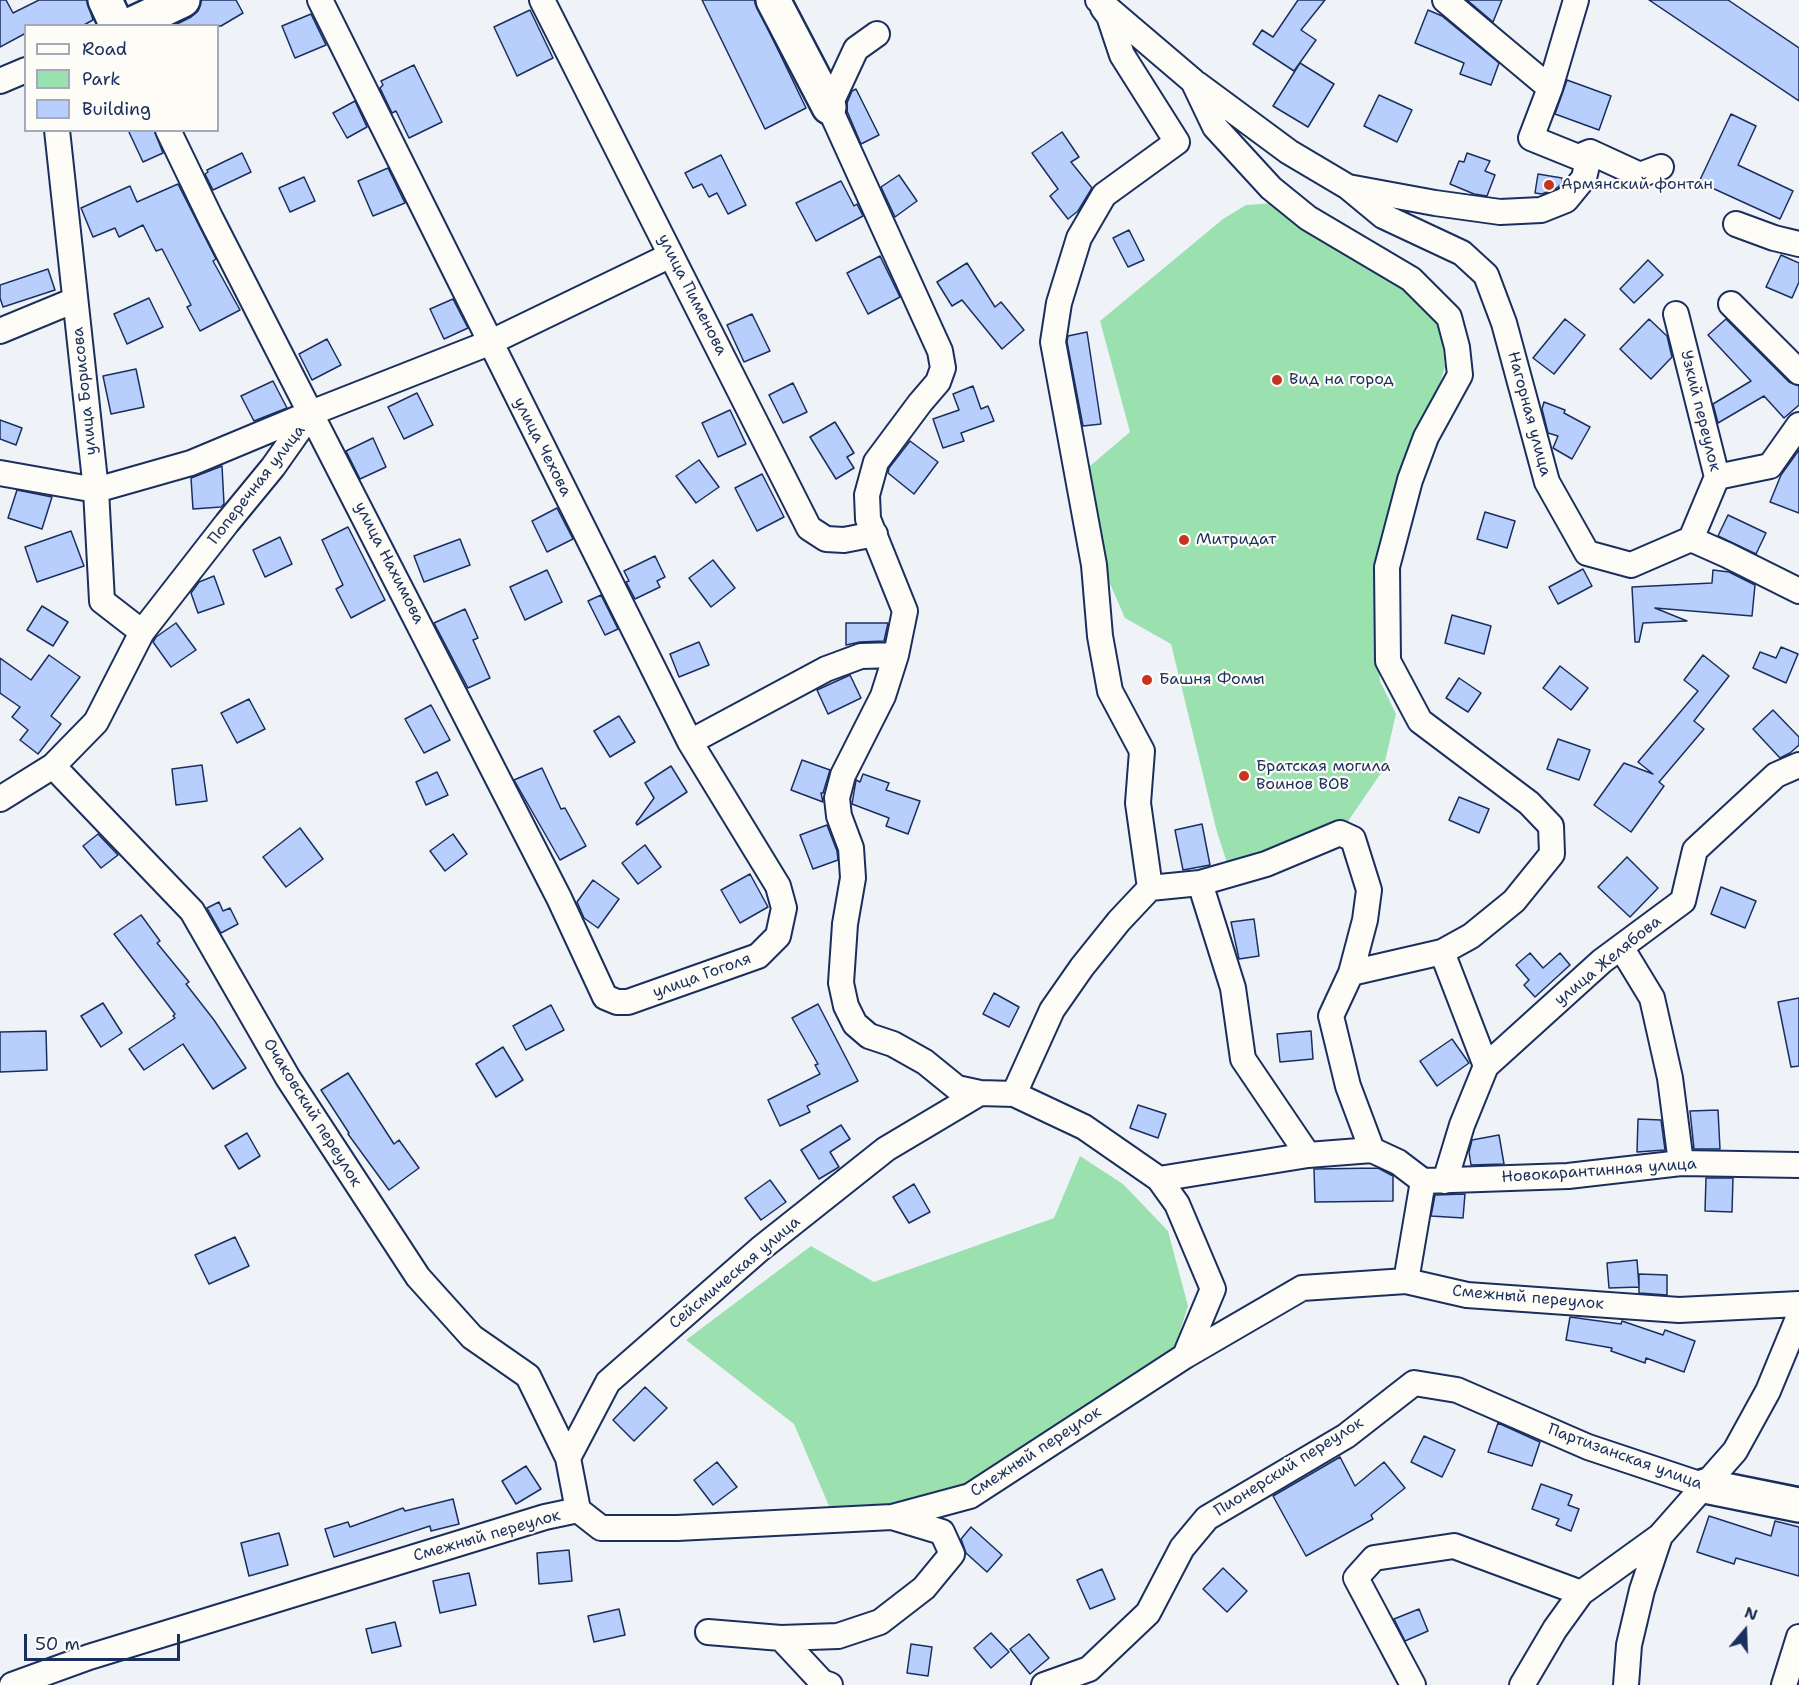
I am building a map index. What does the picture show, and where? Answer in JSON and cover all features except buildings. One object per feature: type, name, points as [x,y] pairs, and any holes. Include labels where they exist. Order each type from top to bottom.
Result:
[{"type":"street","points":[[105,0],[116,24]]},
{"type":"street","points":[[132,24],[183,0]]},
{"type":"street","name":"улица Чехова","points":[[320,0],[489,343],[690,742],[778,886]]},
{"type":"street","name":"улица Пименова","points":[[542,0],[809,528],[826,539],[844,540],[875,534]]},
{"type":"street","points":[[773,0],[830,107],[940,351],[942,368],[938,382],[876,462],[867,495],[868,519],[905,611],[896,655],[883,696],[843,775],[837,798],[839,816],[851,849],[853,878],[845,924],[841,983],[846,1006],[855,1024],[868,1036],[893,1044],[925,1062],[957,1088],[980,1093],[1014,1094],[1084,1127],[1159,1179],[1177,1204],[1213,1289],[1185,1356]]},
{"type":"street","points":[[1097,0],[1193,81],[1289,152],[1348,187],[1500,212],[1541,210],[1566,200],[1572,193],[1584,178],[1590,152]]},
{"type":"street","points":[[1097,0],[1109,15],[1122,55],[1177,142],[1104,195],[1079,238],[1059,303],[1053,342],[1094,565],[1100,636],[1110,691],[1142,751],[1138,803],[1150,888]]},
{"type":"street","points":[[1445,0],[1550,88]]},
{"type":"street","points":[[1576,0],[1550,88],[1531,138],[1578,157],[1590,152],[1640,175],[1661,167]]},
{"type":"street","points":[[830,107],[856,49],[877,34]]},
{"type":"street","points":[[0,81],[24,71]]},
{"type":"street","points":[[1193,81],[1215,127],[1271,188],[1308,218],[1411,279],[1449,316],[1457,347],[1460,375],[1426,437],[1410,480],[1387,567],[1388,661],[1420,721],[1529,802],[1551,826],[1552,854],[1514,901],[1471,936],[1442,952],[1351,973]]},
{"type":"street","name":"улица Борисова","points":[[57,132],[96,490],[102,601],[142,632]]},
{"type":"street","name":"улица Нахимова","points":[[169,132],[211,219],[543,867],[605,997]]},
{"type":"street","name":"Нагорная улица","points":[[1348,187],[1383,216],[1462,253],[1486,275],[1504,323],[1546,482],[1587,553],[1631,565],[1691,539]]},
{"type":"street","points":[[1736,224],[1774,238],[1799,244]]},
{"type":"street","name":"Поперечная улица","points":[[0,799],[53,766],[96,722],[142,632],[273,467],[312,413],[489,343],[671,255]]},
{"type":"street","points":[[0,331],[75,300]]},
{"type":"street","points":[[1731,304],[1799,372]]},
{"type":"street","name":"Узкий переулок","points":[[1676,314],[1717,477],[1691,539]]},
{"type":"street","points":[[0,473],[96,490],[191,463],[312,413]]},
{"type":"street","points":[[1717,477],[1770,466],[1799,425]]},
{"type":"street","points":[[1691,539],[1799,591]]},
{"type":"street","points":[[690,742],[826,669],[861,656],[896,655]]},
{"type":"street","name":"улица Желябова","points":[[1434,1181],[1462,1125],[1486,1066],[1602,961],[1683,901],[1695,850],[1776,775],[1799,765]]},
{"type":"street","name":"Очаковский переулок","points":[[53,766],[192,911],[288,1078],[418,1277],[472,1337],[528,1376],[568,1458]]},
{"type":"street","points":[[1014,1094],[1052,1010],[1082,967],[1119,921],[1150,888],[1200,883],[1266,864],[1340,833],[1353,839],[1369,890],[1365,920],[1351,973],[1331,1016],[1348,1086],[1372,1150]]},
{"type":"street","points":[[1200,883],[1233,988],[1243,1059],[1308,1155]]},
{"type":"street","name":"улица Гоголя","points":[[605,997],[617,1002],[628,1002],[758,956],[778,936],[784,908],[778,886]]},
{"type":"street","points":[[1621,947],[1652,998],[1670,1078],[1681,1162]]},
{"type":"street","points":[[1442,952],[1486,1066]]},
{"type":"street","name":"Сейсмическая улица","points":[[568,1458],[608,1382],[617,1374],[760,1249],[886,1149],[980,1093]]},
{"type":"street","points":[[1159,1179],[1308,1155],[1372,1150],[1434,1181],[1406,1281]]},
{"type":"street","name":"Новокарантинная улица","points":[[1434,1181],[1568,1176],[1681,1162],[1799,1165]]},
{"type":"street","name":"Смежный переулок","points":[[12,1685],[89,1657],[545,1517],[578,1509],[601,1528],[677,1528],[892,1517],[970,1496],[1185,1356],[1302,1288],[1406,1281],[1467,1295],[1678,1310],[1799,1304]]},
{"type":"street","points":[[1522,1685],[1555,1629],[1581,1593],[1660,1536],[1735,1451],[1768,1391],[1799,1316]]},
{"type":"street","name":"Пионерский переулок","points":[[1044,1685],[1089,1669],[1148,1612],[1182,1548],[1207,1518],[1346,1436],[1414,1383],[1457,1390]]},
{"type":"street","name":"Партизанская улица","points":[[1457,1390],[1588,1447],[1705,1486],[1799,1505]]},
{"type":"street","points":[[568,1458],[578,1509]]},
{"type":"street","points":[[708,1632],[781,1638],[838,1636],[880,1622],[924,1588],[952,1554],[942,1532],[892,1517]]},
{"type":"street","points":[[1626,1685],[1629,1645],[1642,1590],[1660,1536]]},
{"type":"street","points":[[1413,1685],[1356,1578],[1374,1557],[1454,1546],[1581,1593]]},
{"type":"street","points":[[1784,1685],[1799,1637]]},
{"type":"street","points":[[781,1638],[822,1682],[830,1685]]},
{"type":"green space","points":[[1273,203],[1375,265],[1432,311],[1441,335],[1445,367],[1415,461],[1384,528],[1375,596],[1380,681],[1396,714],[1383,770],[1340,833],[1229,869],[1217,832],[1171,644],[1125,618],[1100,561],[1083,472],[1130,432],[1100,321],[1223,219],[1246,205]]},
{"type":"green space","points":[[1080,1156],[1123,1184],[1168,1231],[1188,1306],[1171,1359],[959,1494],[835,1520],[794,1424],[686,1340],[811,1246],[874,1282],[1054,1218]]},
{"type":"place","name":"Армянский фонтан","points":[[1549,185]]},
{"type":"place","name":"Вид на город","points":[[1277,380]]},
{"type":"place","name":"Митридат","points":[[1184,540]]},
{"type":"place","name":"Башня Фомы","points":[[1147,680]]},
{"type":"place","name":"Братская могила Воинов ВОВ","points":[[1244,776]]}]
